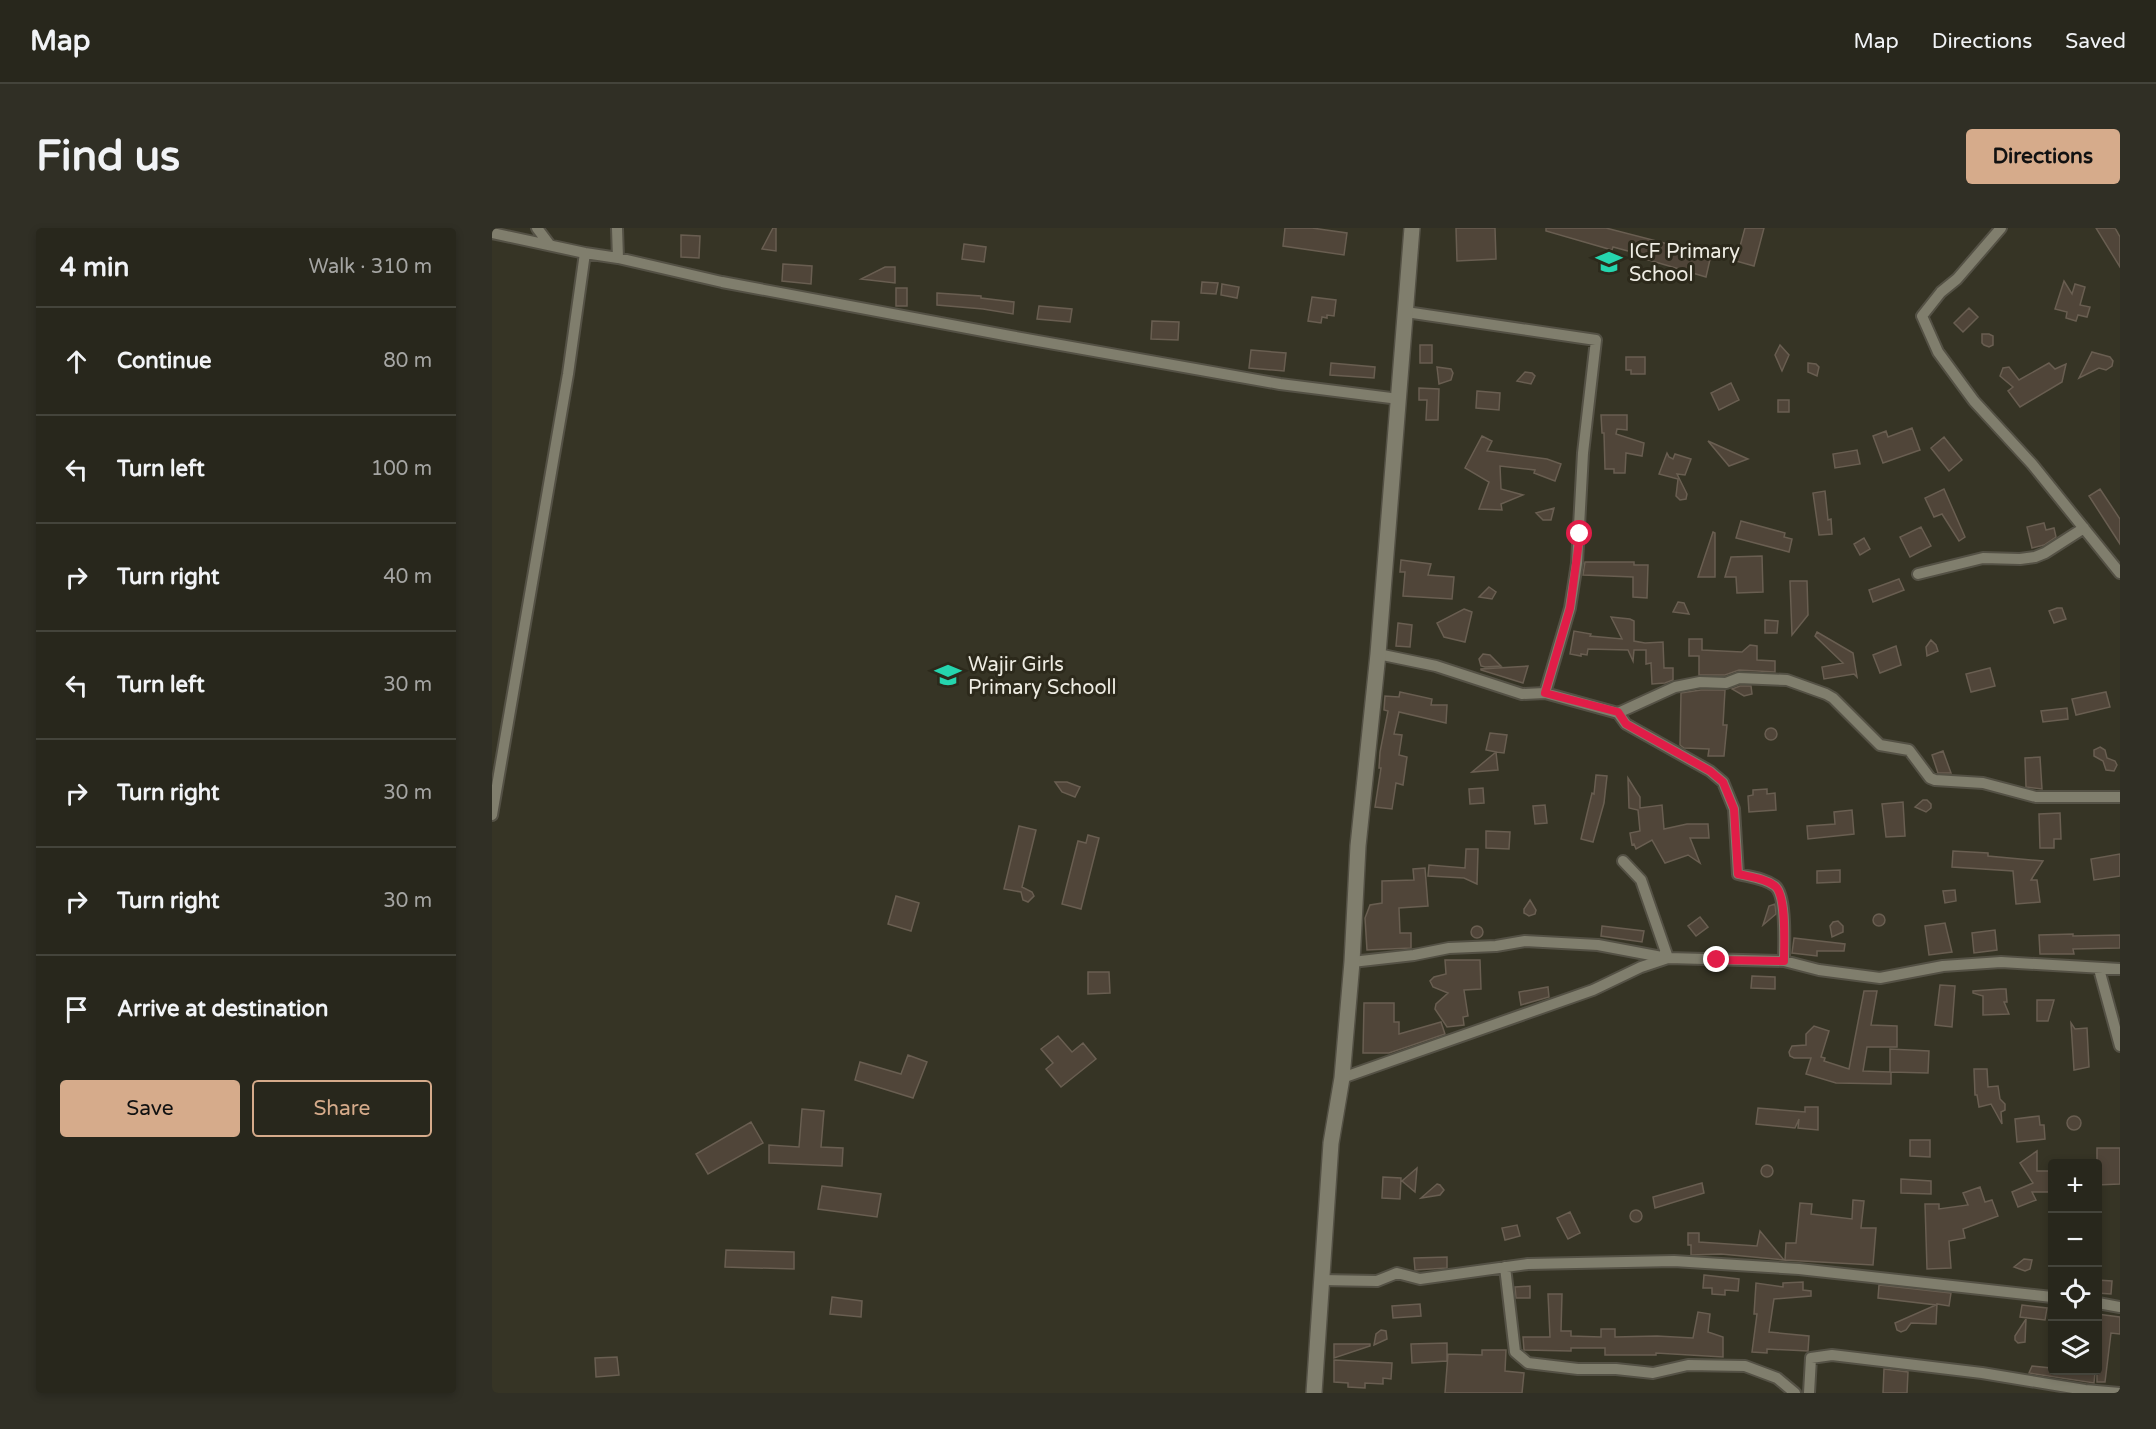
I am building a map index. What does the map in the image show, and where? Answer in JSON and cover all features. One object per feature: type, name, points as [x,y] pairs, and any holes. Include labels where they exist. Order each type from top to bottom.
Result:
[{"type":"street","points":[[537,228],[549,244]]},
{"type":"street","points":[[617,228],[618,258]]},
{"type":"street","points":[[1314,1393],[1331,1143],[1342,1078],[1352,962],[1358,846],[1378,654],[1412,228]]},
{"type":"street","points":[[2001,228],[1922,315],[1938,352],[1974,401],[2032,464],[2120,573]]},
{"type":"street","points":[[492,233],[618,258],[722,282],[1010,336],[1280,384],[1399,399]]},
{"type":"street","points":[[492,814],[568,374],[585,253]]},
{"type":"street","points":[[1406,312],[1596,340],[1583,453],[1577,563],[1570,608],[1545,693]]},
{"type":"street","points":[[1918,574],[1983,558],[2035,557],[2085,528]]},
{"type":"street","points":[[1378,654],[1436,666],[1522,694],[1545,693],[1618,712],[1676,687],[1700,682],[1726,683],[1739,678],[1787,680],[1833,698],[1875,741],[1887,746],[1910,750],[1930,778],[1935,780],[1983,783],[2036,797],[2120,797]]},
{"type":"street","points":[[1618,712],[1626,724],[1710,771],[1723,782],[1734,809],[1738,874],[1766,880],[1777,887],[1782,903],[1784,961]]},
{"type":"street","points":[[1623,861],[1641,880],[1668,958]]},
{"type":"street","points":[[1352,962],[1414,955],[1449,948],[1496,946],[1525,941],[1598,945],[1668,958],[1784,961],[1819,970],[1880,978],[1943,966],[2001,962],[2120,969]]},
{"type":"street","points":[[1342,1078],[1593,990],[1641,967],[1668,958]]},
{"type":"street","points":[[2099,969],[2120,1046]]},
{"type":"street","points":[[1321,1280],[1377,1281],[1397,1272],[1420,1279],[1528,1264],[1674,1261],[1799,1269],[2048,1297]]},
{"type":"street","points":[[1505,1267],[1515,1352],[1528,1363],[1558,1368],[1616,1369],[1653,1373],[1688,1365],[1745,1366],[1777,1378],[1795,1393]]},
{"type":"street","points":[[2102,1304],[2120,1307]]},
{"type":"street","points":[[1809,1393],[1811,1358],[1832,1356],[1982,1373],[2085,1390],[2120,1393]]},
{"type":"building","points":[[773,228],[776,228],[776,251],[762,249]]},
{"type":"building","points":[[1285,228],[1312,228],[1347,233],[1344,255],[1283,246]]},
{"type":"building","points":[[1456,228],[1495,228],[1496,259],[1457,261]]},
{"type":"building","points":[[1546,228],[1606,228],[1711,255],[1706,277],[1642,258],[1643,255],[1613,247],[1612,250],[1546,231]]},
{"type":"building","points":[[1745,228],[1764,228],[1754,266],[1736,261]]},
{"type":"building","points":[[2096,228],[2115,228],[2120,237],[2120,267]]},
{"type":"building","points":[[681,235],[700,236],[699,258],[681,257]]},
{"type":"building","points":[[964,244],[986,247],[984,262],[962,259]]},
{"type":"building","points":[[783,264],[812,266],[811,284],[782,281]]},
{"type":"building","points":[[885,267],[895,267],[895,283],[861,279]]},
{"type":"building","points":[[2064,281],[2072,294],[2075,284],[2085,287],[2080,305],[2090,307],[2087,317],[2078,315],[2076,321],[2066,318],[2067,312],[2055,309]]},
{"type":"building","points":[[1202,282],[1218,283],[1216,294],[1201,293]]},
{"type":"building","points":[[1222,284],[1239,287],[1237,298],[1221,295]]},
{"type":"building","points":[[896,288],[907,288],[907,306],[896,306]]},
{"type":"building","points":[[937,293],[981,296],[981,298],[1014,302],[1013,314],[937,305]]},
{"type":"building","points":[[1312,297],[1336,300],[1334,316],[1322,317],[1321,323],[1308,321]]},
{"type":"building","points":[[1039,306],[1072,309],[1070,322],[1037,319]]},
{"type":"building","points":[[1969,308],[1978,317],[1963,332],[1954,323]]},
{"type":"building","points":[[1152,321],[1179,322],[1178,340],[1151,339]]},
{"type":"building","points":[[1982,334],[1993,336],[1993,345],[1989,347],[1982,343]]},
{"type":"building","points":[[1420,345],[1432,345],[1432,363],[1420,363]]},
{"type":"building","points":[[1780,345],[1789,355],[1782,371],[1775,355]]},
{"type":"building","points":[[1251,350],[1286,353],[1284,371],[1249,368]]},
{"type":"building","points":[[2092,352],[2110,357],[2113,361],[2112,366],[2106,370],[2099,368],[2079,378]]},
{"type":"building","points":[[1626,357],[1645,357],[1645,374],[1631,374],[1631,370],[1626,370]]},
{"type":"building","points":[[1331,363],[1375,367],[1374,378],[1330,375]]},
{"type":"building","points":[[1808,363],[1819,367],[1817,376],[1808,372]]},
{"type":"building","points":[[2049,363],[2055,369],[2066,364],[2062,382],[2020,407],[2008,391],[2013,387],[2000,376],[2003,368],[2009,367],[2019,380]]},
{"type":"building","points":[[1437,367],[1451,369],[1453,373],[1451,380],[1439,384]]},
{"type":"building","points":[[1525,372],[1535,376],[1531,384],[1517,381]]},
{"type":"building","points":[[1731,383],[1739,400],[1719,410],[1711,393]]},
{"type":"building","points":[[1419,388],[1439,389],[1438,420],[1426,420],[1427,400],[1419,400]]},
{"type":"building","points":[[1477,391],[1500,393],[1499,410],[1476,408]]},
{"type":"building","points":[[1778,400],[1789,400],[1789,412],[1778,412]]},
{"type":"building","points":[[1601,415],[1627,415],[1627,430],[1617,429],[1616,434],[1644,443],[1642,456],[1626,453],[1625,473],[1614,473],[1614,469],[1605,469]]},
{"type":"building","points":[[1912,428],[1920,450],[1883,463],[1873,436],[1886,431],[1888,437]]},
{"type":"building","points":[[1482,436],[1492,441],[1487,451],[1547,459],[1561,464],[1555,481],[1534,473],[1535,470],[1500,466],[1501,489],[1523,495],[1501,504],[1502,510],[1479,509],[1489,482],[1465,468]]},
{"type":"building","points":[[1944,437],[1962,460],[1949,471],[1931,448]]},
{"type":"building","points":[[1708,441],[1748,459],[1729,466]]},
{"type":"building","points":[[1857,450],[1860,464],[1835,468],[1833,454]]},
{"type":"building","points":[[1667,453],[1673,459],[1675,454],[1691,459],[1685,475],[1677,474],[1687,494],[1686,499],[1680,500],[1676,496],[1678,479],[1659,474]]},
{"type":"building","points":[[1944,489],[1965,537],[1959,541],[1942,514],[1934,517],[1925,498]]},
{"type":"building","points":[[2100,489],[2120,519],[2120,544],[2089,496]]},
{"type":"building","points":[[1825,491],[1832,534],[1819,535],[1813,493]]},
{"type":"building","points":[[1554,508],[1551,520],[1543,520],[1536,513]]},
{"type":"building","points":[[1741,521],[1785,533],[1784,537],[1792,539],[1789,552],[1736,538]]},
{"type":"building","points":[[2044,523],[2046,530],[2054,528],[2056,537],[2044,545],[2032,548],[2027,527]]},
{"type":"building","points":[[1921,527],[1931,546],[1910,557],[1900,537]]},
{"type":"building","points":[[1713,532],[1715,533],[1715,577],[1698,577]]},
{"type":"building","points":[[1864,538],[1870,549],[1860,555],[1854,544]]},
{"type":"building","points":[[1762,556],[1763,592],[1737,593],[1736,577],[1725,577],[1731,557]]},
{"type":"building","points":[[1401,560],[1431,564],[1428,575],[1454,577],[1452,599],[1403,596],[1405,572],[1400,572]]},
{"type":"building","points":[[1585,562],[1634,562],[1634,565],[1648,565],[1647,598],[1633,597],[1633,577],[1583,575]]},
{"type":"building","points":[[1899,579],[1904,590],[1873,602],[1869,590]]},
{"type":"building","points":[[1790,581],[1807,581],[1808,615],[1792,635]]},
{"type":"building","points":[[1489,587],[1496,592],[1492,599],[1479,597]]},
{"type":"building","points":[[1678,602],[1684,603],[1689,614],[1673,612]]},
{"type":"building","points":[[2062,608],[2066,619],[2054,623],[2049,611]]},
{"type":"building","points":[[1464,609],[1472,612],[1465,642],[1444,637],[1437,623]]},
{"type":"building","points":[[1611,617],[1634,621],[1634,641],[1663,642],[1664,668],[1673,668],[1673,680],[1652,684],[1651,663],[1646,664],[1646,650],[1634,650],[1633,661],[1628,650],[1588,649],[1587,655],[1570,654],[1574,631],[1591,634],[1590,636],[1622,639]]},
{"type":"building","points":[[1765,620],[1778,621],[1777,633],[1765,633]]},
{"type":"building","points":[[1398,623],[1412,625],[1410,647],[1396,646]]},
{"type":"building","points":[[1817,632],[1853,653],[1857,677],[1854,674],[1824,679],[1822,667],[1843,663],[1815,636]]},
{"type":"building","points":[[1689,639],[1702,639],[1702,650],[1742,652],[1750,645],[1757,646],[1757,660],[1775,661],[1775,672],[1739,670],[1725,675],[1699,675],[1699,656],[1689,656]]},
{"type":"building","points":[[1931,640],[1938,651],[1927,656],[1926,647]]},
{"type":"building","points":[[1896,646],[1901,665],[1880,673],[1873,655]]},
{"type":"building","points":[[1483,654],[1490,655],[1501,666],[1481,666],[1479,659]]},
{"type":"building","points":[[1528,666],[1523,683],[1481,670],[1481,669]]},
{"type":"building","points":[[1990,668],[1995,686],[1971,692],[1966,674]]},
{"type":"building","points":[[1751,686],[1752,694],[1744,696],[1732,689]]},
{"type":"building","points":[[1725,690],[1723,725],[1727,725],[1724,756],[1708,756],[1709,749],[1684,748],[1680,745],[1681,693]]},
{"type":"building","points":[[1400,692],[1432,699],[1431,705],[1447,705],[1446,723],[1399,712],[1394,734],[1402,735],[1399,755],[1407,757],[1403,785],[1396,783],[1392,809],[1375,807],[1381,768],[1379,768],[1380,752],[1388,711],[1384,710],[1385,696],[1399,697]]},
{"type":"building","points":[[2106,692],[2110,707],[2076,715],[2072,699]]},
{"type":"building","points":[[2067,708],[2068,719],[2043,722],[2041,711]]},
{"type":"building","points":[[1773,728],[1777,734],[1773,740],[1769,740],[1765,732]]},
{"type":"building","points":[[1490,733],[1507,735],[1504,753],[1486,750]]},
{"type":"building","points":[[2100,747],[2105,750],[2107,758],[2115,761],[2117,765],[2114,771],[2106,770],[2103,761],[2094,756],[2094,750]]},
{"type":"building","points":[[1943,751],[1951,773],[1938,773],[1932,755]]},
{"type":"building","points":[[1496,752],[1498,770],[1472,772]]},
{"type":"building","points":[[2040,757],[2042,789],[2026,787],[2025,758]]},
{"type":"building","points":[[1596,775],[1607,776],[1604,803],[1593,842],[1581,839],[1592,793],[1594,794]]},
{"type":"building","points":[[1628,778],[1640,797],[1640,808],[1662,805],[1664,829],[1687,824],[1708,824],[1709,838],[1690,838],[1700,863],[1688,855],[1665,863],[1652,840],[1636,849],[1634,844],[1632,845],[1630,833],[1640,831],[1638,810],[1629,808]]},
{"type":"building","points":[[1055,782],[1067,782],[1080,787],[1075,797],[1062,792]]},
{"type":"building","points":[[1483,788],[1484,803],[1470,804],[1469,789]]},
{"type":"building","points":[[1767,789],[1767,794],[1775,793],[1776,810],[1749,812],[1748,796],[1753,795],[1753,790]]},
{"type":"building","points":[[1923,800],[1931,804],[1931,808],[1926,812],[1915,807]]},
{"type":"building","points":[[1903,802],[1905,836],[1886,837],[1882,804]]},
{"type":"building","points":[[1545,805],[1547,823],[1535,824],[1533,806]]},
{"type":"building","points":[[1852,810],[1854,834],[1808,839],[1807,826],[1835,824],[1834,812]]},
{"type":"building","points":[[2060,813],[2061,839],[2054,839],[2054,848],[2040,848],[2039,814]]},
{"type":"building","points":[[1019,826],[1036,830],[1022,887],[1032,892],[1034,896],[1028,902],[1023,900],[1021,892],[1004,889]]},
{"type":"building","points":[[1486,831],[1510,832],[1509,849],[1486,848]]},
{"type":"building","points":[[1088,835],[1099,838],[1081,909],[1062,904],[1078,841],[1086,843]]},
{"type":"building","points":[[1466,849],[1478,849],[1477,884],[1464,878],[1428,876],[1429,865],[1465,868]]},
{"type":"building","points":[[1953,851],[1988,853],[1988,856],[2043,861],[2031,880],[2037,880],[2040,902],[2016,904],[2013,871],[1952,867]]},
{"type":"building","points":[[2120,854],[2120,876],[2094,880],[2091,859]]},
{"type":"building","points":[[1425,868],[1428,906],[1399,908],[1400,933],[1411,933],[1411,948],[1367,950],[1365,918],[1370,905],[1382,903],[1382,881],[1414,880],[1413,869]]},
{"type":"building","points":[[1840,870],[1840,882],[1817,883],[1817,871]]},
{"type":"building","points":[[1955,890],[1956,901],[1945,903],[1943,891]]},
{"type":"building","points":[[896,896],[919,903],[911,931],[888,924]]},
{"type":"building","points":[[1530,900],[1536,910],[1535,914],[1529,916],[1524,913],[1524,909]]},
{"type":"building","points":[[1775,904],[1776,914],[1763,925],[1769,906]]},
{"type":"building","points":[[1881,914],[1884,915],[1884,925],[1877,926],[1874,925],[1873,918],[1874,915]]},
{"type":"building","points":[[1700,917],[1708,927],[1696,936],[1688,926]]},
{"type":"building","points":[[1838,921],[1843,926],[1843,932],[1832,937],[1830,926],[1833,922]]},
{"type":"building","points":[[1945,923],[1952,952],[1929,955],[1925,926]]},
{"type":"building","points":[[1479,926],[1482,927],[1482,937],[1475,938],[1472,937],[1471,930],[1472,927]]},
{"type":"building","points":[[1602,926],[1644,931],[1642,942],[1601,936]]},
{"type":"building","points":[[1995,930],[1997,950],[1974,953],[1972,933]]},
{"type":"building","points":[[2073,934],[2073,936],[2120,935],[2120,948],[2073,949],[2074,954],[2040,954],[2039,935]]},
{"type":"building","points":[[1794,938],[1845,944],[1844,951],[1817,951],[1817,956],[1792,953]]},
{"type":"building","points":[[1445,960],[1480,960],[1481,989],[1464,990],[1468,1016],[1463,1017],[1464,1025],[1447,1027],[1435,1009],[1436,1004],[1448,993],[1433,987],[1430,981],[1434,977],[1446,974]]},
{"type":"building","points":[[1088,972],[1109,972],[1110,993],[1088,994]]},
{"type":"building","points":[[1752,976],[1775,977],[1775,989],[1751,988]]},
{"type":"building","points":[[1940,985],[1955,986],[1952,1027],[1935,1025]]},
{"type":"building","points":[[1548,987],[1549,997],[1521,1005],[1519,992]]},
{"type":"building","points":[[2006,989],[2007,1002],[2004,1002],[2009,1014],[1983,1015],[1983,996],[1973,991]]},
{"type":"building","points":[[1864,991],[1877,991],[1871,1025],[1897,1026],[1897,1047],[1867,1047],[1863,1071],[1890,1072],[1890,1049],[1929,1051],[1928,1073],[1891,1072],[1891,1084],[1836,1083],[1806,1074],[1811,1058],[1790,1056],[1792,1046],[1806,1045],[1806,1034],[1814,1026],[1829,1031],[1821,1057],[1825,1058],[1824,1061],[1849,1069]]},
{"type":"building","points":[[2037,1000],[2054,1000],[2048,1021],[2037,1021]]},
{"type":"building","points":[[1364,1003],[1394,1003],[1394,1022],[1399,1022],[1399,1034],[1441,1022],[1445,1034],[1389,1053],[1363,1053]]},
{"type":"building","points":[[2071,1023],[2075,1029],[2087,1028],[2089,1067],[2074,1070]]},
{"type":"building","points":[[1058,1036],[1072,1052],[1083,1043],[1096,1059],[1061,1087],[1046,1069],[1053,1063],[1041,1049]]},
{"type":"building","points":[[908,1055],[927,1062],[913,1098],[855,1080],[860,1062],[901,1074]]},
{"type":"building","points":[[1974,1069],[1987,1069],[1988,1087],[1998,1086],[2000,1099],[2005,1104],[2005,1110],[2001,1112],[2002,1124],[1991,1104],[1979,1107],[1977,1095],[1975,1095]]},
{"type":"building","points":[[1805,1107],[1818,1107],[1818,1130],[1798,1128],[1799,1119],[1795,1128],[1756,1124],[1758,1108],[1805,1112]]},
{"type":"building","points":[[802,1109],[824,1111],[821,1147],[843,1148],[842,1166],[769,1163],[769,1145],[799,1147]]},
{"type":"building","points":[[2039,1116],[2040,1125],[2044,1125],[2045,1139],[2017,1142],[2015,1119]]},
{"type":"building","points":[[2071,1116],[2077,1116],[2081,1123],[2077,1130],[2071,1130],[2067,1126],[2067,1120]]},
{"type":"building","points":[[751,1122],[763,1143],[708,1174],[696,1154]]},
{"type":"building","points":[[1910,1140],[1930,1140],[1930,1157],[1910,1156]]},
{"type":"building","points":[[2097,1148],[2120,1148],[2120,1184],[2102,1185],[2102,1159],[2097,1159]]},
{"type":"building","points":[[2037,1151],[2037,1171],[2048,1171],[2048,1192],[2032,1192],[2036,1200],[2018,1207],[2012,1192],[2033,1183],[2020,1163]]},
{"type":"building","points":[[1767,1165],[1773,1171],[1767,1177],[1761,1171]]},
{"type":"building","points":[[1417,1168],[1415,1192],[1402,1181]]},
{"type":"building","points":[[1383,1177],[1401,1178],[1400,1199],[1382,1198]]},
{"type":"building","points":[[1901,1179],[1931,1181],[1931,1194],[1901,1193]]},
{"type":"building","points":[[1702,1183],[1704,1193],[1655,1208],[1653,1197]]},
{"type":"building","points":[[1437,1184],[1444,1190],[1440,1195],[1421,1198]]},
{"type":"building","points":[[822,1186],[881,1194],[877,1217],[818,1209]]},
{"type":"building","points":[[1980,1187],[1985,1202],[1992,1200],[1998,1216],[1963,1229],[1965,1238],[1949,1241],[1951,1268],[1927,1269],[1925,1204],[1939,1204],[1939,1209],[1968,1205],[1963,1193]]},
{"type":"building","points":[[1853,1200],[1864,1201],[1861,1228],[1876,1228],[1873,1265],[1785,1260],[1786,1243],[1796,1243],[1800,1203],[1812,1204],[1811,1214],[1852,1219]]},
{"type":"building","points":[[1638,1210],[1642,1216],[1638,1222],[1634,1222],[1630,1214]]},
{"type":"building","points":[[1570,1212],[1580,1233],[1568,1239],[1557,1218]]},
{"type":"building","points":[[1517,1225],[1520,1236],[1505,1240],[1502,1228]]},
{"type":"building","points":[[1760,1231],[1784,1260],[1721,1254],[1691,1255],[1691,1245],[1688,1245],[1688,1233],[1699,1233],[1699,1242],[1757,1246]]},
{"type":"building","points":[[726,1250],[794,1252],[794,1269],[725,1267]]},
{"type":"building","points":[[1447,1257],[1447,1268],[1415,1270],[1414,1258]]},
{"type":"building","points":[[2024,1259],[2032,1260],[2030,1269],[2025,1271],[2014,1267]]},
{"type":"building","points":[[1704,1275],[1739,1279],[1738,1291],[1725,1290],[1725,1295],[1712,1294],[1712,1288],[1703,1288]]},
{"type":"building","points":[[2102,1280],[2112,1281],[2111,1294],[2102,1293]]},
{"type":"building","points":[[1803,1282],[1803,1290],[1811,1291],[1811,1296],[1774,1299],[1769,1332],[1809,1336],[1808,1351],[1767,1349],[1767,1353],[1752,1352],[1757,1314],[1754,1314],[1756,1283],[1783,1287],[1783,1283]]},
{"type":"building","points":[[1879,1285],[1951,1293],[1949,1306],[1937,1304],[1936,1324],[1911,1323],[1906,1330],[1901,1332],[1897,1330],[1895,1323],[1936,1305],[1878,1298]]},
{"type":"building","points":[[1530,1286],[1530,1298],[1516,1298],[1515,1287]]},
{"type":"building","points":[[1548,1294],[1562,1294],[1561,1331],[1571,1331],[1571,1336],[1601,1337],[1601,1329],[1615,1329],[1615,1337],[1693,1338],[1698,1312],[1710,1314],[1708,1332],[1723,1337],[1723,1357],[1656,1353],[1656,1355],[1605,1355],[1605,1348],[1571,1348],[1571,1351],[1524,1350],[1523,1337],[1550,1337]]},
{"type":"building","points":[[832,1297],[862,1301],[861,1317],[830,1314]]},
{"type":"building","points":[[1420,1304],[1421,1316],[1393,1318],[1392,1306]]},
{"type":"building","points":[[2022,1305],[2047,1308],[2045,1320],[2020,1317]]},
{"type":"building","points":[[2102,1315],[2120,1317],[2120,1334],[2111,1333],[2105,1382],[2097,1382],[2097,1375],[2102,1375]]},
{"type":"building","points":[[2026,1319],[2025,1342],[2018,1343],[2015,1336]]},
{"type":"building","points":[[1381,1330],[1386,1331],[1387,1339],[1374,1345],[1376,1334]]},
{"type":"building","points":[[1447,1343],[1447,1361],[1412,1363],[1411,1344]]},
{"type":"building","points":[[1334,1344],[1370,1344],[1370,1346],[1334,1358]]},
{"type":"building","points":[[1482,1350],[1506,1350],[1505,1371],[1524,1373],[1522,1393],[1445,1393],[1448,1354],[1482,1355]]},
{"type":"building","points":[[617,1357],[619,1375],[596,1377],[595,1358]]},
{"type":"building","points":[[1334,1360],[1392,1363],[1391,1379],[1383,1378],[1383,1384],[1365,1383],[1365,1388],[1348,1387],[1348,1383],[1334,1382]]},
{"type":"building","points":[[2032,1366],[2048,1368],[2048,1375],[2095,1375],[2094,1383],[2029,1373]]},
{"type":"building","points":[[1884,1369],[1908,1372],[1907,1393],[1883,1393]]},
{"type":"place","name":"ICF Primary School","points":[[1609,262]]},
{"type":"place","name":"Wajir Girls Primary Schooll","points":[[948,675]]},
{"type":"route","points":[[1580,534],[1570,608],[1545,693],[1618,712],[1626,724],[1710,771],[1723,782],[1734,809],[1738,874],[1766,880],[1777,887],[1782,903],[1784,961],[1717,960]]}]
